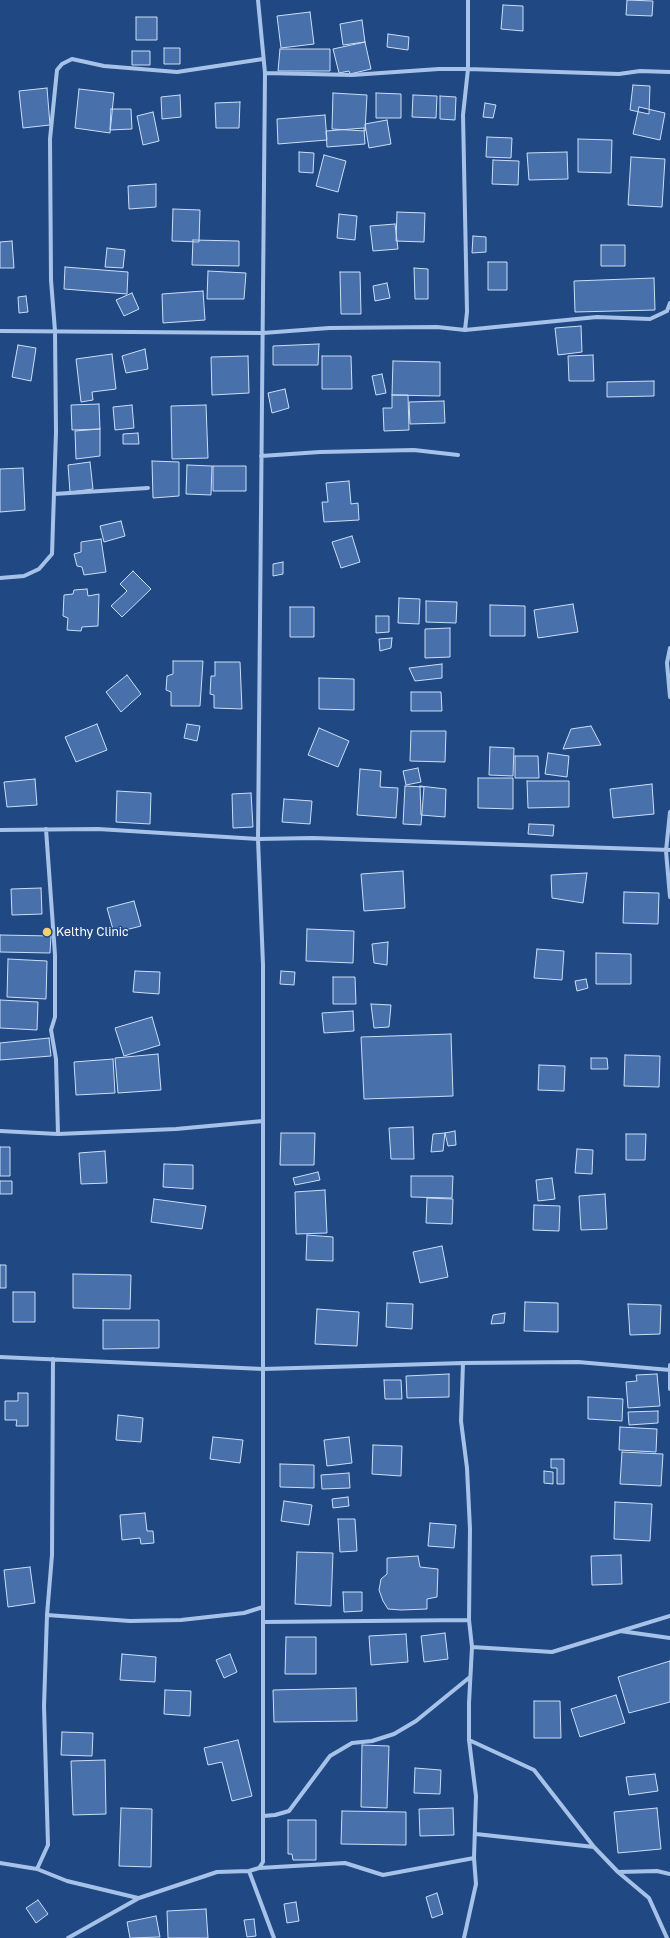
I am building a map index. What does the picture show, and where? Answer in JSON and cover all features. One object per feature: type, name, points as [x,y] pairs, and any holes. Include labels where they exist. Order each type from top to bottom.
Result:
[{"type":"street","points":[[258,0],[265,73],[258,839],[263,965],[263,1862],[259,1868]]},
{"type":"street","points":[[465,330],[467,312],[463,115],[468,69],[468,0]]},
{"type":"street","points":[[0,578],[24,576],[39,569],[52,554],[56,432],[54,331],[51,280],[50,139],[57,70],[62,64],[72,59],[104,66],[177,72],[263,59]]},
{"type":"street","points":[[265,73],[352,75],[439,69],[619,74],[640,71],[670,72]]},
{"type":"street","points":[[0,331],[263,332],[329,328],[437,327],[465,330],[597,317],[650,319],[667,311],[670,303]]},
{"type":"street","points":[[261,456],[320,452],[414,450],[458,455]]},
{"type":"street","points":[[54,494],[148,488]]},
{"type":"street","points":[[670,648],[667,662],[670,697]]},
{"type":"street","points":[[670,812],[668,851],[670,896]]},
{"type":"street","points":[[46,829],[56,955],[55,1017],[52,1030],[56,1059],[58,1134]]},
{"type":"street","points":[[0,830],[98,830],[258,839],[313,838],[668,851]]},
{"type":"street","points":[[0,1131],[58,1134],[176,1129],[263,1121]]},
{"type":"street","points":[[0,1357],[263,1369],[463,1363],[578,1362],[670,1370]]},
{"type":"street","points":[[37,1869],[48,1845],[44,1706],[47,1615],[52,1555],[53,1359]]},
{"type":"street","points":[[463,1363],[461,1422],[467,1468],[470,1529],[469,1620],[472,1647],[469,1740],[476,1796],[476,1834],[474,1858],[476,1884],[464,1938]]},
{"type":"street","points":[[670,1365],[670,1389]]},
{"type":"street","points":[[47,1615],[130,1622],[181,1620],[244,1613],[263,1607]]},
{"type":"street","points":[[472,1647],[552,1652],[670,1616]]},
{"type":"street","points":[[263,1622],[469,1620]]},
{"type":"street","points":[[618,1631],[670,1638]]},
{"type":"street","points":[[263,1816],[275,1815],[289,1811],[330,1756],[352,1743],[372,1741],[394,1734],[427,1714],[470,1677]]},
{"type":"street","points":[[469,1740],[534,1770],[594,1847],[618,1872],[649,1898],[667,1938]]},
{"type":"street","points":[[476,1834],[594,1847]]},
{"type":"street","points":[[68,1938],[139,1898],[218,1872],[345,1863],[383,1875],[474,1858]]},
{"type":"street","points":[[0,1863],[37,1869],[67,1881],[139,1898]]},
{"type":"street","points":[[249,1871],[274,1938]]},
{"type":"street","points":[[618,1872],[657,1871],[670,1874]]},
{"type":"building","points":[[627,0],[653,1],[652,16],[626,15]]},
{"type":"building","points":[[503,5],[523,6],[523,31],[501,29]]},
{"type":"building","points":[[310,12],[314,44],[281,48],[277,16]]},
{"type":"building","points":[[136,17],[157,17],[157,40],[136,40]]},
{"type":"building","points":[[362,20],[365,42],[343,45],[340,24]]},
{"type":"building","points":[[388,34],[409,37],[408,50],[387,47]]},
{"type":"building","points":[[365,42],[371,69],[350,74],[349,71],[339,73],[333,49]]},
{"type":"building","points":[[164,48],[180,48],[180,64],[164,64]]},
{"type":"building","points":[[280,49],[330,49],[330,71],[278,71]]},
{"type":"building","points":[[132,51],[150,51],[150,65],[132,65]]},
{"type":"building","points":[[633,85],[650,86],[649,114],[630,110]]},
{"type":"building","points":[[47,88],[50,125],[23,128],[19,91]]},
{"type":"building","points":[[79,89],[114,93],[110,133],[75,128]]},
{"type":"building","points":[[333,93],[367,95],[365,131],[332,129]]},
{"type":"building","points":[[376,93],[401,94],[401,118],[376,118]]},
{"type":"building","points":[[180,95],[181,117],[162,119],[161,97]]},
{"type":"building","points":[[413,95],[437,96],[436,118],[412,117]]},
{"type":"building","points":[[440,96],[456,97],[455,120],[440,119]]},
{"type":"building","points":[[240,102],[239,128],[216,128],[215,103]]},
{"type":"building","points":[[485,103],[496,105],[493,118],[483,117]]},
{"type":"building","points":[[639,107],[665,113],[660,140],[633,134]]},
{"type":"building","points":[[111,109],[131,109],[132,129],[110,130]]},
{"type":"building","points":[[153,112],[159,141],[143,145],[137,116]]},
{"type":"building","points":[[325,115],[327,140],[278,144],[277,119]]},
{"type":"building","points":[[387,120],[391,144],[369,148],[365,124]]},
{"type":"building","points":[[364,128],[365,144],[327,147],[326,131]]},
{"type":"building","points":[[487,137],[512,138],[511,158],[486,157]]},
{"type":"building","points":[[578,139],[612,140],[611,173],[578,172]]},
{"type":"building","points":[[299,152],[314,153],[313,173],[299,172]]},
{"type":"building","points":[[567,152],[568,179],[529,180],[527,153]]},
{"type":"building","points":[[324,155],[346,161],[338,192],[316,186]]},
{"type":"building","points":[[631,157],[665,159],[662,207],[628,205]]},
{"type":"building","points":[[493,160],[519,161],[518,185],[492,184]]},
{"type":"building","points":[[156,184],[156,207],[129,209],[128,186]]},
{"type":"building","points":[[173,209],[200,210],[199,242],[172,241]]},
{"type":"building","points":[[397,212],[425,213],[424,242],[396,241]]},
{"type":"building","points":[[339,214],[357,216],[355,240],[337,238]]},
{"type":"building","points":[[395,224],[398,249],[373,251],[370,226]]},
{"type":"building","points":[[473,236],[486,237],[486,252],[472,253]]},
{"type":"building","points":[[193,240],[239,241],[239,266],[192,265]]},
{"type":"building","points":[[12,241],[14,268],[0,268],[0,242]]},
{"type":"building","points":[[601,245],[625,245],[625,266],[601,266]]},
{"type":"building","points":[[107,248],[125,250],[123,268],[105,267]]},
{"type":"building","points":[[488,262],[507,262],[507,290],[488,290]]},
{"type":"building","points":[[65,267],[128,272],[127,294],[64,289]]},
{"type":"building","points":[[414,268],[428,269],[428,299],[415,299]]},
{"type":"building","points":[[208,271],[246,273],[244,299],[207,299]]},
{"type":"building","points":[[340,272],[360,272],[361,314],[341,314]]},
{"type":"building","points":[[654,278],[655,310],[575,312],[574,281]]},
{"type":"building","points":[[387,283],[390,298],[375,301],[373,286]]},
{"type":"building","points":[[203,291],[205,320],[163,323],[162,294]]},
{"type":"building","points":[[132,293],[139,309],[124,316],[116,300]]},
{"type":"building","points":[[26,296],[28,312],[19,313],[18,297]]},
{"type":"building","points":[[581,326],[582,352],[558,355],[555,328]]},
{"type":"building","points":[[319,344],[318,365],[273,365],[273,346]]},
{"type":"building","points":[[18,345],[36,348],[31,381],[12,377]]},
{"type":"building","points":[[145,349],[148,369],[126,373],[122,356]]},
{"type":"building","points":[[112,354],[116,389],[92,392],[93,400],[81,402],[76,359]]},
{"type":"building","points":[[593,355],[594,381],[569,381],[568,356]]},
{"type":"building","points":[[248,356],[249,393],[212,395],[211,357]]},
{"type":"building","points":[[322,356],[351,356],[352,389],[322,389]]},
{"type":"building","points":[[393,361],[440,362],[440,396],[392,395]]},
{"type":"building","points":[[382,374],[386,393],[376,395],[372,376]]},
{"type":"building","points":[[654,381],[654,396],[607,397],[607,382]]},
{"type":"building","points":[[285,389],[289,408],[272,413],[268,393]]},
{"type":"building","points":[[392,395],[408,395],[409,430],[384,431],[383,408],[392,408]]},
{"type":"building","points":[[444,401],[445,423],[410,424],[409,402]]},
{"type":"building","points":[[99,404],[100,429],[72,430],[71,405]]},
{"type":"building","points":[[132,405],[134,428],[115,430],[113,407]]},
{"type":"building","points":[[206,405],[208,458],[172,459],[171,406]]},
{"type":"building","points":[[100,429],[100,456],[76,459],[75,431]]},
{"type":"building","points":[[138,433],[139,444],[123,444],[123,434]]},
{"type":"building","points":[[152,461],[179,462],[179,496],[153,498]]},
{"type":"building","points":[[90,462],[93,489],[70,492],[68,465]]},
{"type":"building","points":[[187,465],[212,466],[211,495],[186,494]]},
{"type":"building","points":[[213,466],[246,466],[246,491],[213,491]]},
{"type":"building","points":[[23,468],[25,510],[0,512],[0,469]]},
{"type":"building","points":[[349,481],[351,504],[358,503],[359,520],[324,522],[322,502],[328,502],[326,483]]},
{"type":"building","points":[[121,521],[125,536],[104,542],[100,526]]},
{"type":"building","points":[[352,536],[360,562],[341,568],[332,542]]},
{"type":"building","points":[[101,539],[106,572],[84,575],[82,567],[77,566],[74,554],[81,552],[81,542]]},
{"type":"building","points":[[283,562],[283,574],[273,576],[273,564]]},
{"type":"building","points":[[133,571],[151,589],[122,617],[111,606],[127,591],[120,584]]},
{"type":"building","points":[[87,589],[88,596],[99,594],[98,626],[82,627],[81,631],[67,630],[68,618],[63,616],[64,595],[73,594],[74,590]]},
{"type":"building","points":[[399,598],[420,599],[419,624],[398,623]]},
{"type":"building","points":[[426,601],[457,602],[456,623],[426,622]]},
{"type":"building","points":[[573,604],[578,632],[538,638],[534,610]]},
{"type":"building","points":[[490,605],[525,606],[525,636],[490,636]]},
{"type":"building","points":[[290,607],[314,607],[314,637],[290,637]]},
{"type":"building","points":[[376,616],[389,616],[389,632],[376,633]]},
{"type":"building","points":[[450,628],[450,657],[425,658],[425,629]]},
{"type":"building","points":[[392,638],[391,648],[380,651],[379,639]]},
{"type":"building","points":[[173,661],[203,661],[200,706],[171,706],[171,692],[166,690],[167,676],[173,674]]},
{"type":"building","points":[[215,662],[240,662],[242,709],[214,708],[214,695],[210,694],[211,676],[215,676]]},
{"type":"building","points":[[442,664],[442,678],[415,681],[409,668]]},
{"type":"building","points":[[127,675],[141,694],[121,712],[106,692]]},
{"type":"building","points":[[319,678],[354,679],[354,710],[319,709]]},
{"type":"building","points":[[411,692],[441,692],[442,711],[411,711]]},
{"type":"building","points":[[97,724],[107,750],[76,762],[65,737]]},
{"type":"building","points":[[187,724],[200,726],[197,741],[184,738]]},
{"type":"building","points":[[591,726],[601,745],[563,749],[571,729]]},
{"type":"building","points":[[319,728],[349,741],[338,767],[308,755]]},
{"type":"building","points":[[411,731],[446,731],[445,762],[410,761]]},
{"type":"building","points":[[490,747],[514,748],[513,776],[489,775]]},
{"type":"building","points":[[548,753],[569,756],[567,777],[545,774]]},
{"type":"building","points":[[515,756],[538,756],[539,778],[515,778]]},
{"type":"building","points":[[418,768],[421,782],[406,785],[403,771]]},
{"type":"building","points":[[360,769],[381,771],[380,787],[398,788],[396,818],[357,815]]},
{"type":"building","points":[[478,778],[513,778],[513,809],[478,808]]},
{"type":"building","points":[[35,779],[37,805],[7,807],[4,782]]},
{"type":"building","points":[[527,781],[569,781],[569,807],[528,808]]},
{"type":"building","points":[[652,784],[654,814],[613,818],[610,789]]},
{"type":"building","points":[[405,786],[424,787],[421,825],[403,824]]},
{"type":"building","points":[[420,786],[446,789],[445,817],[421,815]]},
{"type":"building","points":[[117,791],[151,793],[150,824],[116,822]]},
{"type":"building","points":[[251,793],[253,827],[233,828],[232,794]]},
{"type":"building","points":[[284,799],[312,801],[310,824],[282,822]]},
{"type":"building","points":[[529,824],[554,825],[553,836],[528,834]]},
{"type":"building","points":[[403,871],[405,908],[364,911],[361,874]]},
{"type":"building","points":[[587,873],[583,903],[552,898],[551,875]]},
{"type":"building","points":[[41,888],[42,914],[12,915],[11,889]]},
{"type":"building","points":[[624,892],[659,893],[658,924],[623,923]]},
{"type":"building","points":[[134,901],[141,926],[114,933],[107,908]]},
{"type":"building","points":[[307,929],[354,931],[353,963],[306,961]]},
{"type":"building","name":"Kelthy Clinic","points":[[0,935],[51,936],[50,953],[0,952]]},
{"type":"building","points":[[388,942],[387,965],[374,963],[372,944]]},
{"type":"building","points":[[537,949],[564,951],[562,980],[534,978]]},
{"type":"building","points":[[596,953],[631,954],[631,984],[596,984]]},
{"type":"building","points":[[8,959],[47,961],[46,999],[7,997]]},
{"type":"building","points":[[135,971],[160,972],[159,994],[133,992]]},
{"type":"building","points":[[281,971],[295,972],[294,985],[280,984]]},
{"type":"building","points":[[333,977],[355,977],[356,1004],[333,1004]]},
{"type":"building","points":[[586,979],[588,988],[577,991],[575,981]]},
{"type":"building","points":[[0,1000],[38,1002],[37,1030],[0,1028]]},
{"type":"building","points":[[371,1004],[391,1005],[389,1027],[374,1028]]},
{"type":"building","points":[[353,1011],[354,1031],[324,1033],[322,1013]]},
{"type":"building","points":[[152,1017],[160,1045],[124,1056],[115,1028]]},
{"type":"building","points":[[451,1034],[453,1096],[364,1099],[361,1037]]},
{"type":"building","points":[[49,1038],[51,1056],[0,1060],[0,1043]]},
{"type":"building","points":[[158,1054],[161,1090],[118,1093],[115,1058]]},
{"type":"building","points":[[625,1055],[660,1056],[659,1087],[624,1086]]},
{"type":"building","points":[[591,1058],[607,1058],[608,1069],[591,1069]]},
{"type":"building","points":[[113,1059],[115,1093],[76,1095],[74,1062]]},
{"type":"building","points":[[539,1065],[565,1066],[564,1091],[538,1090]]},
{"type":"building","points":[[413,1127],[414,1159],[391,1159],[389,1128]]},
{"type":"building","points":[[455,1131],[456,1145],[448,1146],[445,1133]]},
{"type":"building","points":[[281,1133],[315,1133],[314,1165],[280,1165]]},
{"type":"building","points":[[445,1133],[443,1151],[431,1152],[433,1134]]},
{"type":"building","points":[[626,1134],[646,1134],[645,1160],[626,1160]]},
{"type":"building","points":[[0,1147],[10,1147],[10,1176],[0,1176]]},
{"type":"building","points":[[577,1149],[593,1150],[592,1174],[575,1173]]},
{"type":"building","points":[[105,1151],[107,1183],[81,1184],[79,1153]]},
{"type":"building","points":[[164,1164],[193,1165],[193,1189],[163,1187]]},
{"type":"building","points":[[318,1172],[320,1180],[295,1185],[293,1178]]},
{"type":"building","points":[[411,1176],[453,1176],[452,1198],[411,1197]]},
{"type":"building","points":[[552,1178],[555,1199],[538,1201],[536,1180]]},
{"type":"building","points":[[0,1181],[12,1181],[12,1194],[0,1194]]},
{"type":"building","points":[[325,1190],[327,1233],[296,1234],[295,1192]]},
{"type":"building","points":[[605,1194],[607,1229],[581,1230],[579,1196]]},
{"type":"building","points":[[427,1198],[453,1199],[452,1224],[426,1223]]},
{"type":"building","points":[[154,1199],[206,1206],[202,1229],[151,1222]]},
{"type":"building","points":[[534,1205],[560,1206],[559,1231],[533,1230]]},
{"type":"building","points":[[307,1235],[333,1237],[333,1261],[306,1260]]},
{"type":"building","points":[[442,1246],[448,1277],[420,1283],[413,1252]]},
{"type":"building","points":[[0,1265],[6,1265],[6,1288],[0,1288]]},
{"type":"building","points":[[73,1274],[131,1275],[130,1309],[73,1308]]},
{"type":"building","points":[[13,1292],[35,1292],[35,1322],[13,1322]]},
{"type":"building","points":[[525,1302],[558,1303],[558,1332],[524,1331]]},
{"type":"building","points":[[387,1303],[413,1304],[412,1329],[386,1327]]},
{"type":"building","points":[[628,1304],[661,1305],[660,1334],[630,1335]]},
{"type":"building","points":[[317,1309],[359,1312],[357,1346],[315,1344]]},
{"type":"building","points":[[505,1313],[504,1323],[491,1324],[493,1315]]},
{"type":"building","points":[[103,1320],[159,1320],[159,1348],[103,1349]]},
{"type":"building","points":[[449,1374],[449,1397],[407,1398],[406,1376]]},
{"type":"building","points":[[657,1374],[660,1406],[628,1408],[626,1382],[637,1381],[636,1375]]},
{"type":"building","points":[[384,1380],[401,1380],[402,1399],[385,1399]]},
{"type":"building","points":[[18,1393],[28,1393],[28,1426],[16,1426],[17,1420],[5,1420],[5,1401],[18,1401]]},
{"type":"building","points":[[588,1397],[623,1399],[622,1421],[588,1419]]},
{"type":"building","points":[[658,1411],[658,1423],[629,1425],[628,1412]]},
{"type":"building","points":[[118,1415],[143,1418],[141,1442],[116,1440]]},
{"type":"building","points":[[620,1427],[657,1429],[656,1452],[619,1450]]},
{"type":"building","points":[[213,1437],[243,1440],[240,1463],[210,1459]]},
{"type":"building","points":[[349,1437],[352,1463],[327,1466],[324,1440]]},
{"type":"building","points":[[373,1445],[402,1446],[401,1476],[372,1474]]},
{"type":"building","points":[[622,1452],[663,1454],[661,1486],[620,1484]]},
{"type":"building","points":[[551,1459],[564,1459],[564,1484],[557,1484],[557,1468],[551,1468]]},
{"type":"building","points":[[280,1464],[314,1465],[314,1488],[280,1487]]},
{"type":"building","points":[[544,1471],[553,1472],[553,1484],[544,1483]]},
{"type":"building","points":[[349,1473],[350,1488],[322,1489],[321,1475]]},
{"type":"building","points":[[348,1497],[349,1506],[333,1508],[332,1499]]},
{"type":"building","points":[[284,1501],[312,1505],[309,1525],[281,1521]]},
{"type":"building","points":[[615,1502],[652,1504],[650,1541],[614,1539]]},
{"type":"building","points":[[145,1513],[147,1531],[153,1531],[154,1543],[141,1544],[140,1538],[122,1540],[120,1515]]},
{"type":"building","points":[[338,1519],[355,1519],[357,1551],[340,1552]]},
{"type":"building","points":[[430,1523],[456,1525],[454,1548],[428,1546]]},
{"type":"building","points":[[297,1552],[333,1553],[331,1606],[295,1604]]},
{"type":"building","points":[[621,1555],[622,1584],[592,1585],[591,1556]]},
{"type":"building","points":[[418,1556],[420,1567],[438,1569],[437,1597],[427,1599],[427,1609],[388,1609],[379,1590],[381,1579],[387,1574],[387,1558]]},
{"type":"building","points":[[30,1567],[35,1603],[8,1607],[4,1570]]},
{"type":"building","points":[[343,1592],[362,1592],[362,1611],[344,1612]]},
{"type":"building","points":[[445,1633],[448,1659],[424,1662],[421,1636]]},
{"type":"building","points":[[406,1634],[408,1662],[371,1665],[369,1636]]},
{"type":"building","points":[[286,1637],[316,1637],[316,1674],[285,1674]]},
{"type":"building","points":[[122,1654],[156,1657],[155,1682],[120,1680]]},
{"type":"building","points":[[230,1654],[237,1672],[224,1678],[216,1660]]},
{"type":"building","points":[[670,1661],[670,1702],[629,1713],[618,1677]]},
{"type":"building","points":[[356,1688],[357,1721],[274,1722],[273,1690]]},
{"type":"building","points":[[165,1690],[191,1691],[190,1716],[164,1714]]},
{"type":"building","points":[[616,1695],[625,1723],[580,1737],[571,1709]]},
{"type":"building","points":[[534,1701],[560,1701],[561,1738],[534,1738]]},
{"type":"building","points":[[62,1732],[93,1733],[92,1756],[61,1755]]},
{"type":"building","points":[[238,1740],[252,1796],[232,1801],[222,1762],[208,1765],[204,1748]]},
{"type":"building","points":[[362,1745],[389,1746],[387,1808],[361,1807]]},
{"type":"building","points":[[105,1760],[106,1814],[73,1815],[71,1761]]},
{"type":"building","points":[[415,1768],[441,1770],[440,1794],[414,1793]]},
{"type":"building","points":[[655,1774],[658,1791],[629,1795],[626,1777]]},
{"type":"building","points":[[121,1808],[152,1809],[151,1867],[119,1866]]},
{"type":"building","points":[[453,1808],[454,1835],[420,1836],[419,1809]]},
{"type":"building","points":[[657,1808],[661,1849],[618,1853],[614,1812]]},
{"type":"building","points":[[342,1811],[406,1812],[406,1845],[341,1844]]},
{"type":"building","points":[[288,1820],[316,1820],[316,1860],[293,1860],[292,1854],[288,1854]]},
{"type":"building","points":[[437,1893],[443,1914],[432,1918],[426,1897]]},
{"type":"building","points":[[38,1900],[48,1914],[36,1923],[26,1908]]},
{"type":"building","points":[[296,1902],[299,1921],[287,1923],[284,1904]]},
{"type":"building","points":[[206,1909],[208,1938],[168,1938],[167,1911]]},
{"type":"building","points":[[156,1916],[160,1937],[130,1938],[127,1922]]},
{"type":"building","points":[[254,1919],[256,1936],[247,1937],[244,1920]]},
{"type":"place","name":"Kelthy Clinic","points":[[47,932]]}]
